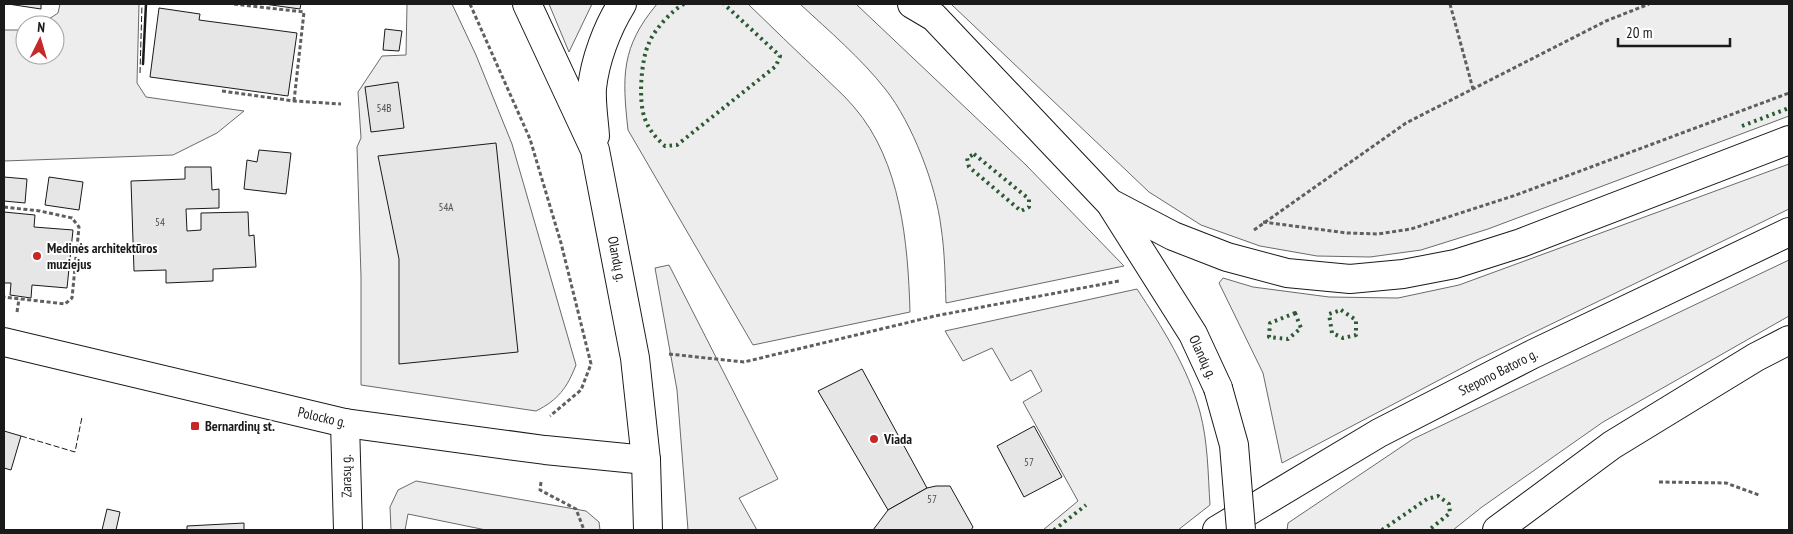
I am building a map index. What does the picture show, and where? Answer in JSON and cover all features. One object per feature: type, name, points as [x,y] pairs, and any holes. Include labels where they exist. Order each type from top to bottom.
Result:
[{"type":"main road","name":"Olandų g.","points":[[526,4],[596,150],[635,358],[646,460],[648,530]]},
{"type":"main road","points":[[596,150],[592,89],[599,57],[613,18],[622,4]]},
{"type":"main road","points":[[922,8],[1110,203],[1173,236],[1227,257],[1287,272],[1350,279],[1386,276],[1455,264],[1521,243],[1789,140]]},
{"type":"main road","name":"Olandų g.","points":[[1110,203],[1193,334],[1218,388],[1234,445],[1241,508],[1240,530]]},
{"type":"main road","name":"Stepono Batoro g.","points":[[1217,530],[1379,433],[1533,354],[1789,232]]},
{"type":"main road","points":[[1497,530],[1612,445],[1756,357],[1789,340]]},
{"type":"main road","name":"Polocko g.","points":[[4,342],[345,423],[545,450],[646,460]]},
{"type":"main road","name":"Zarasų g.","points":[[345,423],[348,530]]},
{"type":"path","points":[[234,4],[304,12],[294,101]]},
{"type":"path","points":[[470,4],[530,139],[561,244],[591,364]]},
{"type":"path","points":[[1450,4],[1473,89]]},
{"type":"path","points":[[1649,4],[1606,21],[1406,123],[1263,222],[1347,234],[1378,234],[1411,229],[1516,195],[1789,93]]},
{"type":"path","points":[[222,91],[294,101],[341,104]]},
{"type":"path","points":[[4,207],[40,211],[72,218],[79,227],[72,298],[66,304],[4,297]]},
{"type":"path","points":[[669,354],[744,362],[935,316],[1124,281]]},
{"type":"path","points":[[18,305],[19,298]]},
{"type":"path","points":[[1659,482],[1726,484],[1759,494]]},
{"type":"path","points":[[540,490],[576,508],[584,530]]},
{"type":"shaded area","points":[[60,4],[139,4],[137,83],[146,97],[244,111],[217,133],[173,155],[4,161],[4,30],[15,30],[15,65],[65,65],[65,15],[55,15],[58,13]]},
{"type":"shaded area","points":[[407,4],[452,4],[476,55],[512,144],[576,365],[565,387],[556,398],[536,411],[361,385],[361,277],[357,147],[361,138],[358,92],[382,56],[406,55]]},
{"type":"shaded area","points":[[549,4],[592,4],[569,52]]},
{"type":"shaded area","points":[[657,4],[748,4],[854,107],[870,128],[892,177],[904,231],[910,312],[753,345],[628,130],[625,78],[630,49],[636,34]]},
{"type":"shaded area","points":[[800,4],[856,4],[1026,165],[1124,266],[946,303],[945,265],[938,210],[928,174],[914,137],[896,104],[876,78]]},
{"type":"shaded area","points":[[951,4],[1789,4],[1789,116],[1488,229],[1421,250],[1370,257],[1317,256],[1260,246],[1201,225],[1149,192]]},
{"type":"shaded area","points":[[1789,164],[1789,209],[1477,360],[1282,463],[1263,373],[1219,283],[1223,278],[1253,287],[1329,297],[1398,298],[1459,285]]},
{"type":"shaded area","points":[[1789,260],[1789,316],[1603,422],[1482,507],[1453,530],[1287,530],[1288,523],[1413,439]]},
{"type":"shaded area","points":[[669,265],[778,479],[739,498],[757,530],[688,530],[677,390],[655,268]]},
{"type":"shaded area","points":[[1137,289],[1173,348],[1195,396],[1205,435],[1210,505],[1178,530],[1043,530],[1078,501],[1023,402],[1042,391],[1031,370],[1011,381],[992,348],[963,361],[945,331]]},
{"type":"shaded area","points":[[416,481],[586,511],[599,522],[600,530],[486,530],[408,514],[405,530],[391,530],[390,507],[398,490]]},
{"type":"building","points":[[8,4],[41,4],[41,9]]},
{"type":"building","points":[[264,4],[301,4],[300,9]]},
{"type":"building","points":[[159,8],[200,14],[199,20],[297,33],[288,96],[150,77]]},
{"type":"building","points":[[385,29],[402,31],[399,51],[383,50]]},
{"type":"building","points":[[398,82],[404,128],[371,132],[365,87]]},
{"type":"building","points":[[496,143],[518,352],[399,364],[399,259],[378,156]]},
{"type":"building","points":[[259,150],[291,153],[286,194],[244,189],[247,160],[257,162]]},
{"type":"building","points":[[185,167],[211,167],[212,190],[219,189],[219,208],[186,209],[187,231],[201,230],[201,213],[248,212],[249,236],[254,235],[256,267],[213,269],[213,281],[166,283],[166,270],[134,271],[131,181],[185,179]]},
{"type":"building","points":[[4,177],[27,179],[25,203],[4,201]]},
{"type":"building","points":[[49,177],[83,182],[79,210],[45,205]]},
{"type":"building","name":"Medinės architektūros muziejus","points":[[4,212],[35,215],[34,227],[73,230],[67,288],[32,285],[31,298],[10,295],[11,283],[4,283]]},
{"type":"building","name":"Viada","points":[[862,369],[927,488],[888,510],[818,391]]},
{"type":"building","points":[[1034,426],[1062,477],[1024,497],[997,446]]},
{"type":"building","points":[[4,431],[21,436],[11,470],[4,468]]},
{"type":"building","points":[[950,486],[973,527],[971,530],[873,530],[888,510],[927,488]]},
{"type":"building","points":[[107,509],[120,512],[116,530],[102,530]]},
{"type":"building","points":[[244,523],[244,530],[187,530],[187,526]]},
{"type":"hedge","points":[[684,4],[669,16],[651,38],[646,50],[642,70],[641,92],[645,119],[653,134],[665,146],[677,145],[776,66],[780,56],[724,4]]},
{"type":"hedge","points":[[1742,126],[1789,108]]},
{"type":"hedge","points":[[974,154],[1029,199],[1029,207],[1021,211],[969,167],[967,158],[974,154]]},
{"type":"hedge","points":[[1341,310],[1356,320],[1356,335],[1343,338],[1332,333],[1329,314],[1341,310]]},
{"type":"hedge","points":[[1295,313],[1301,328],[1288,339],[1269,337],[1270,323],[1295,313]]},
{"type":"hedge","points":[[1382,530],[1427,499],[1438,496],[1449,504],[1450,513],[1429,530]]},
{"type":"hedge","points":[[1054,530],[1086,505]]},
{"type":"fence","points":[[140,73],[142,4]]},
{"type":"fence","points":[[21,436],[75,452],[82,417]]},
{"type":"wall","points":[[143,64],[146,4]]},
{"type":"place","name":"Medinės architektūros muziejus","points":[[37,256]]},
{"type":"place","name":"Bernardinų st.","points":[[195,426]]},
{"type":"place","name":"Viada","points":[[874,439]]}]
